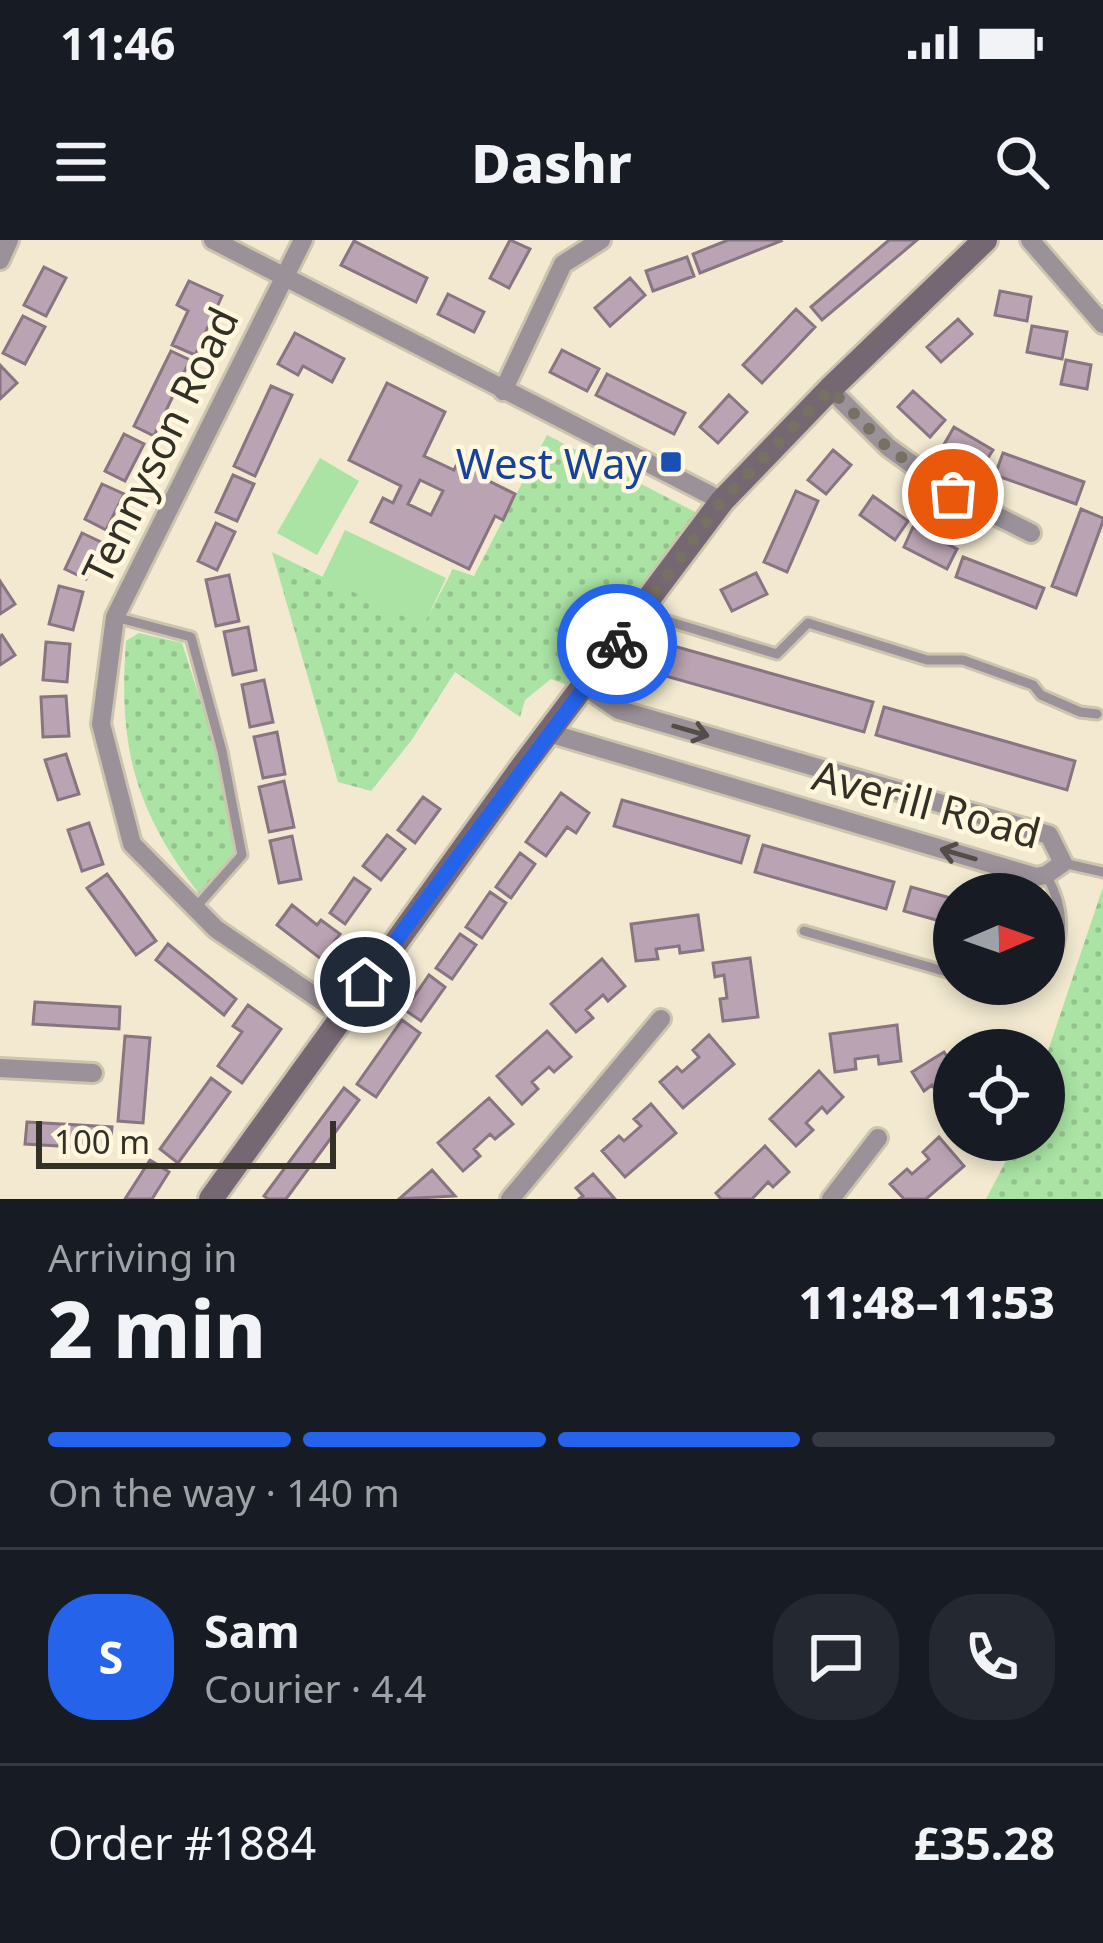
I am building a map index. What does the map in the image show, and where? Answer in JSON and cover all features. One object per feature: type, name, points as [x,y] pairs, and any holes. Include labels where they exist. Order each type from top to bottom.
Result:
[{"type":"street","points":[[0,260],[9,240]]},
{"type":"street","points":[[213,240],[722,501]]},
{"type":"street","name":"Tennyson Road","points":[[303,240],[115,617],[101,724],[133,844],[216,929],[341,1015]]},
{"type":"street","points":[[503,391],[563,264],[601,240]]},
{"type":"street","points":[[211,1199],[341,1015],[722,501],[985,240]]},
{"type":"street","points":[[1030,240],[1103,324]]},
{"type":"street","points":[[830,389],[887,447],[953,494],[1030,533]]},
{"type":"street","name":"Averill Road","points":[[549,733],[1036,877],[1054,869],[1049,835],[620,710],[584,686]]},
{"type":"street","points":[[510,1199],[661,1019]]},
{"type":"street","points":[[0,1068],[93,1073]]},
{"type":"street","points":[[831,1199],[878,1138]]},
{"type":"lane","points":[[641,613],[777,654],[808,623],[927,659],[963,660],[1033,685],[1041,695],[1080,712],[1097,714]]},
{"type":"lane","name":"Tennyson Road","points":[[115,617],[191,637],[222,751],[242,856],[194,910]]},
{"type":"lane","points":[[1054,873],[1054,869],[1103,872]]},
{"type":"lane","points":[[804,932],[933,968]]},
{"type":"green space","points":[[547,435],[699,514],[573,687],[551,679],[525,700],[520,717],[455,672],[411,741],[371,791],[338,782],[272,552],[423,626],[453,569],[474,576]]},
{"type":"green space","points":[[320,458],[359,481],[317,555],[277,533]]},
{"type":"green space","points":[[345,530],[446,578],[423,627],[322,578]]},
{"type":"green space","points":[[139,633],[182,643],[217,752],[235,854],[200,895],[146,805],[129,746],[126,641]]},
{"type":"green space","points":[[1103,887],[1103,1199],[986,1199],[1006,1161],[1065,1161],[1065,1029],[1055,1029]]},
{"type":"building","points":[[510,240],[530,249],[509,288],[490,278]]},
{"type":"building","points":[[728,240],[781,241],[700,273],[693,254]]},
{"type":"building","points":[[889,240],[917,240],[822,320],[811,307]]},
{"type":"building","points":[[354,241],[427,278],[416,302],[341,265]]},
{"type":"building","points":[[687,257],[694,276],[653,291],[646,271]]},
{"type":"building","points":[[44,267],[66,278],[46,316],[24,305]]},
{"type":"building","points":[[630,278],[645,295],[610,326],[595,308]]},
{"type":"building","points":[[189,281],[222,296],[195,355],[172,345],[188,311],[177,305]]},
{"type":"building","points":[[1000,291],[1031,297],[1027,321],[995,315]]},
{"type":"building","points":[[448,294],[484,312],[474,332],[438,314]]},
{"type":"building","points":[[796,309],[815,327],[762,383],[743,365]]},
{"type":"building","points":[[23,316],[45,327],[25,364],[3,353]]},
{"type":"building","points":[[958,319],[972,334],[941,362],[927,347]]},
{"type":"building","points":[[1032,326],[1067,332],[1062,359],[1027,352]]},
{"type":"building","points":[[295,333],[344,359],[332,382],[303,366],[298,375],[278,364]]},
{"type":"building","points":[[562,350],[599,369],[587,391],[550,372]]},
{"type":"building","points":[[171,351],[190,360],[154,436],[134,426]]},
{"type":"building","points":[[1066,360],[1091,365],[1087,389],[1061,384]]},
{"type":"building","points":[[0,365],[17,383],[0,399]]},
{"type":"building","points":[[607,374],[685,413],[674,434],[596,395]]},
{"type":"building","points":[[387,383],[445,412],[424,456],[454,470],[462,454],[490,468],[485,479],[515,494],[503,520],[495,516],[469,569],[371,522],[383,498],[393,503],[401,486],[349,460]],"holes":[[[420,480],[443,491],[431,515],[408,504]]]},
{"type":"building","points":[[271,386],[292,395],[255,476],[234,466]]},
{"type":"building","points":[[913,391],[945,420],[930,437],[898,407]]},
{"type":"building","points":[[729,395],[747,412],[718,443],[700,427]]},
{"type":"building","points":[[954,427],[993,450],[980,470],[942,448]]},
{"type":"building","points":[[124,434],[144,444],[125,481],[105,471]]},
{"type":"building","points":[[833,450],[851,465],[826,494],[808,480]]},
{"type":"building","points":[[1003,453],[1084,482],[1076,504],[995,475]]},
{"type":"building","points":[[233,475],[254,484],[237,521],[216,512]]},
{"type":"building","points":[[102,484],[124,494],[106,530],[85,519]]},
{"type":"building","points":[[796,491],[818,501],[787,572],[764,562]]},
{"type":"building","points":[[873,496],[908,521],[895,540],[860,515]]},
{"type":"building","points":[[1081,509],[1103,521],[1076,595],[1052,586]]},
{"type":"building","points":[[216,523],[235,532],[217,570],[198,561]]},
{"type":"building","points":[[913,527],[957,549],[947,569],[904,547]]},
{"type":"building","points":[[82,533],[103,543],[86,579],[65,569]]},
{"type":"building","points":[[963,557],[1044,588],[1036,608],[956,577]]},
{"type":"building","points":[[756,573],[767,594],[732,611],[721,590]]},
{"type":"building","points":[[229,575],[239,621],[216,626],[206,580]]},
{"type":"building","points":[[0,581],[15,604],[0,614]]},
{"type":"building","points":[[59,586],[83,592],[73,630],[49,624]]},
{"type":"building","points":[[248,627],[256,670],[233,675],[224,632]]},
{"type":"building","points":[[0,636],[15,655],[0,665]]},
{"type":"building","points":[[46,642],[70,644],[67,682],[43,680]]},
{"type":"building","points":[[670,645],[873,702],[864,732],[662,675]]},
{"type":"building","points":[[264,680],[273,722],[250,727],[242,685]]},
{"type":"building","points":[[66,696],[69,736],[43,737],[41,697]]},
{"type":"building","points":[[884,707],[1075,761],[1067,790],[876,735]]},
{"type":"building","points":[[277,732],[285,774],[263,778],[254,737]]},
{"type":"building","points":[[66,754],[79,794],[58,800],[45,760]]},
{"type":"building","points":[[284,781],[294,827],[269,832],[259,787]]},
{"type":"building","points":[[561,793],[589,813],[576,833],[567,827],[546,856],[526,842]]},
{"type":"building","points":[[423,797],[440,809],[415,843],[398,830]]},
{"type":"building","points":[[622,800],[749,836],[741,863],[614,826]]},
{"type":"building","points":[[89,823],[103,864],[82,871],[68,830]]},
{"type":"building","points":[[387,835],[405,849],[381,880],[363,866]]},
{"type":"building","points":[[292,836],[301,879],[279,883],[270,841]]},
{"type":"building","points":[[763,845],[894,882],[886,909],[755,872]]},
{"type":"building","points":[[520,853],[535,864],[511,898],[496,887]]},
{"type":"building","points":[[107,874],[156,941],[136,955],[87,888]]},
{"type":"building","points":[[354,878],[370,889],[345,924],[330,913]]},
{"type":"building","points":[[911,887],[933,893],[933,919],[904,911]]},
{"type":"building","points":[[490,892],[506,903],[482,938],[466,927]]},
{"type":"building","points":[[292,905],[317,925],[321,920],[340,934],[321,959],[277,925]]},
{"type":"building","points":[[698,915],[703,950],[656,949],[658,959],[636,961],[631,924]]},
{"type":"building","points":[[460,934],[476,945],[452,979],[436,968]]},
{"type":"building","points":[[168,944],[236,999],[224,1015],[156,960]]},
{"type":"building","points":[[750,958],[758,1017],[723,1021],[724,975],[715,977],[713,963]]},
{"type":"building","points":[[602,959],[625,986],[608,1001],[603,995],[586,1010],[593,1018],[576,1032],[551,1004]]},
{"type":"building","points":[[429,975],[445,987],[421,1021],[405,1010]]},
{"type":"building","points":[[35,1002],[120,1007],[119,1029],[33,1024]]},
{"type":"building","points":[[248,1005],[281,1029],[242,1083],[218,1066],[242,1032],[233,1026]]},
{"type":"building","points":[[402,1020],[420,1033],[376,1097],[357,1084]]},
{"type":"building","points":[[897,1025],[901,1061],[879,1064],[878,1056],[855,1059],[856,1069],[835,1072],[830,1034]]},
{"type":"building","points":[[547,1031],[571,1057],[532,1082],[538,1089],[522,1104],[497,1076]]},
{"type":"building","points":[[709,1035],[734,1064],[683,1108],[660,1082],[699,1057],[693,1050]]},
{"type":"building","points":[[125,1036],[150,1038],[143,1123],[118,1121]]},
{"type":"building","points":[[933,1059],[933,1087],[924,1091],[912,1072]]},
{"type":"building","points":[[819,1071],[843,1097],[827,1113],[822,1107],[806,1123],[813,1130],[796,1146],[770,1119]]},
{"type":"building","points":[[211,1078],[230,1092],[178,1163],[160,1149]]},
{"type":"building","points":[[344,1088],[359,1100],[286,1199],[268,1199],[264,1196]]},
{"type":"building","points":[[489,1098],[513,1124],[495,1139],[490,1134],[474,1149],[480,1156],[463,1171],[438,1143]]},
{"type":"building","points":[[651,1104],[676,1133],[625,1177],[602,1151],[641,1126],[634,1119]]},
{"type":"building","points":[[27,1122],[112,1127],[110,1149],[25,1144]]},
{"type":"building","points":[[933,1143],[933,1161],[960,1161],[964,1166],[926,1199],[904,1199],[890,1184],[929,1159],[923,1152]]},
{"type":"building","points":[[765,1146],[789,1172],[773,1187],[768,1182],[752,1199],[721,1199],[716,1193]]},
{"type":"building","points":[[150,1160],[169,1172],[152,1199],[125,1199]]},
{"type":"building","points":[[432,1170],[455,1196],[399,1199]]},
{"type":"building","points":[[593,1174],[615,1199],[579,1199],[583,1196],[576,1188]]},
{"type":"way so far","points":[[617,644],[722,501],[830,389],[887,447],[953,494]]},
{"type":"place","name":"West Way","points":[[671,462]]},
{"type":"route","points":[[365,982],[617,644]]}]
